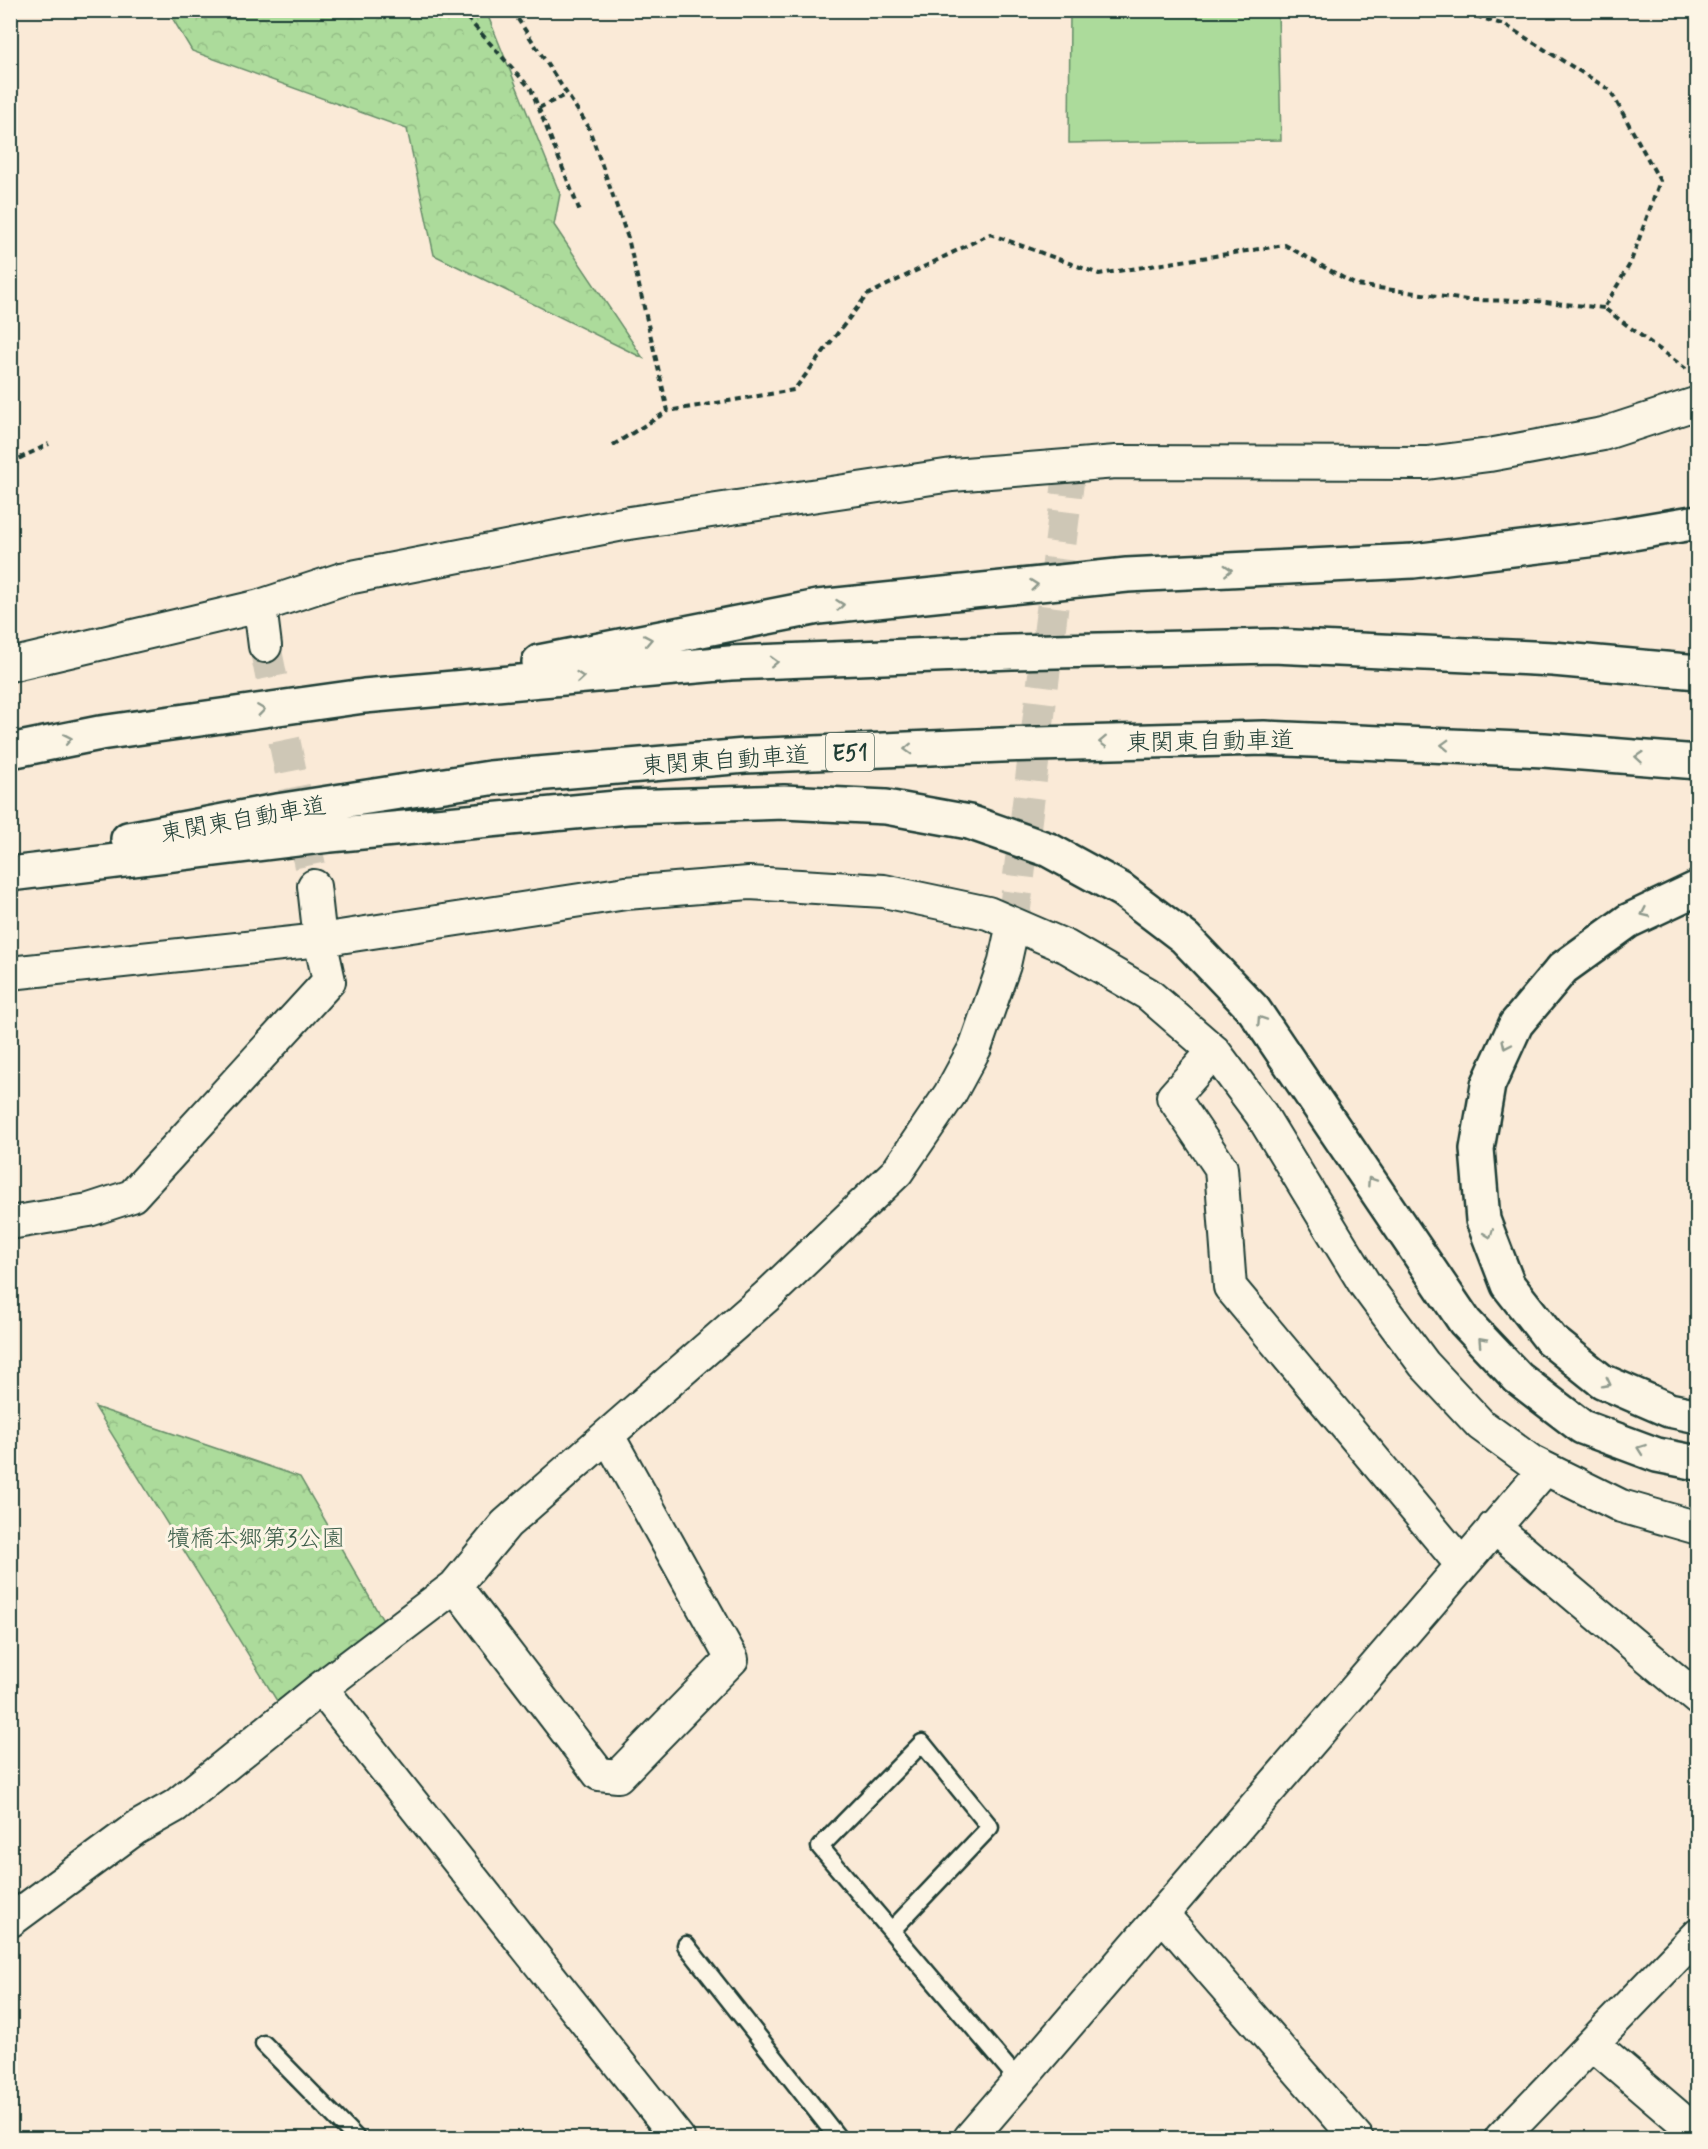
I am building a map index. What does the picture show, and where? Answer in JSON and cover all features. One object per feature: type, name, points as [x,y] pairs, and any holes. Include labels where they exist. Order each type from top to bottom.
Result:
[{"type":"highway","points":[[364,696],[818,607],[1127,575],[1413,561],[1597,539],[1698,522]]},
{"type":"highway","points":[[10,751],[100,733],[364,696],[730,663],[1012,652],[1273,646],[1553,658],[1698,672]]},
{"type":"highway","name":"東関東自動車道","points":[[10,861],[278,812],[490,778],[745,756],[1001,745],[1264,738],[1544,750],[1698,762]]},
{"type":"highway","points":[[10,874],[330,835],[627,807],[784,802],[886,807],[969,822],[1049,850],[1122,890],[1185,938],[1254,1010],[1465,1322],[1518,1378],[1582,1427],[1658,1455],[1698,1463]]},
{"type":"highway","points":[[1698,888],[1628,921],[1563,968],[1556,976],[1516,1024],[1488,1085],[1477,1149],[1483,1220],[1508,1285],[1551,1340],[1602,1381],[1669,1410],[1698,1416]]},
{"type":"street","points":[[10,665],[260,606],[342,579],[623,524],[941,476],[1116,462],[1427,463],[1489,455],[1603,434],[1698,403]]},
{"type":"street","points":[[260,606],[264,646]]},
{"type":"street","points":[[10,973],[320,940],[626,894],[749,883],[884,891],[988,913],[1068,947],[1148,994],[1214,1051],[1262,1114],[1364,1283],[1424,1364],[1481,1425],[1532,1462],[1621,1506],[1698,1528]]},
{"type":"street","points":[[10,1223],[89,1210],[132,1196],[329,981],[320,940],[314,886]]},
{"type":"street","points":[[10,1921],[136,1828],[175,1806],[321,1688],[455,1586],[506,1524],[767,1296],[897,1172],[950,1094],[975,1048],[1004,965],[1013,924]]},
{"type":"street","points":[[1214,1051],[1173,1097],[1221,1168],[1230,1287],[1462,1565]]},
{"type":"street","points":[[455,1586],[599,1774],[618,1776],[732,1659],[608,1436]]},
{"type":"street","points":[[970,2139],[1545,1468]]},
{"type":"street","points":[[1494,1527],[1698,1699]]},
{"type":"street","points":[[321,1688],[678,2139]]},
{"type":"street","points":[[1162,1914],[1356,2139]]},
{"type":"street","points":[[1501,2139],[1698,1934]]},
{"type":"street","points":[[1593,2044],[1698,2134]]},
{"type":"lane","points":[[891,1931],[990,1827],[922,1743],[820,1847],[891,1931],[1019,2081]]},
{"type":"lane","points":[[686,1945],[838,2139]]},
{"type":"lane","points":[[264,2044],[356,2139]]},
{"type":"path","points":[[460,10],[531,89],[581,214]]},
{"type":"path","points":[[512,10],[588,126],[628,238],[668,411]]},
{"type":"path","points":[[1456,10],[1505,25],[1610,90],[1660,181],[1630,264],[1605,308]]},
{"type":"path","points":[[539,108],[567,94]]},
{"type":"path","points":[[613,445],[668,411],[794,390],[867,295],[990,234],[1099,274],[1285,245],[1356,285],[1467,300],[1535,302],[1605,308],[1688,371]]},
{"type":"path","points":[[10,463],[49,444]]},
{"type":"green space","points":[[168,11],[486,11],[560,194],[554,225],[643,358],[434,255],[407,129],[192,51]]},
{"type":"green space","points":[[1070,11],[1278,11],[1281,140],[1069,143]]},
{"type":"green space","name":"犢橋本郷第3公園","points":[[95,1407],[300,1477],[385,1624],[277,1701]]},
{"type":"tunnel","points":[[1013,924],[1070,466]]},
{"type":"tunnel","points":[[265,646],[314,886]]}]
